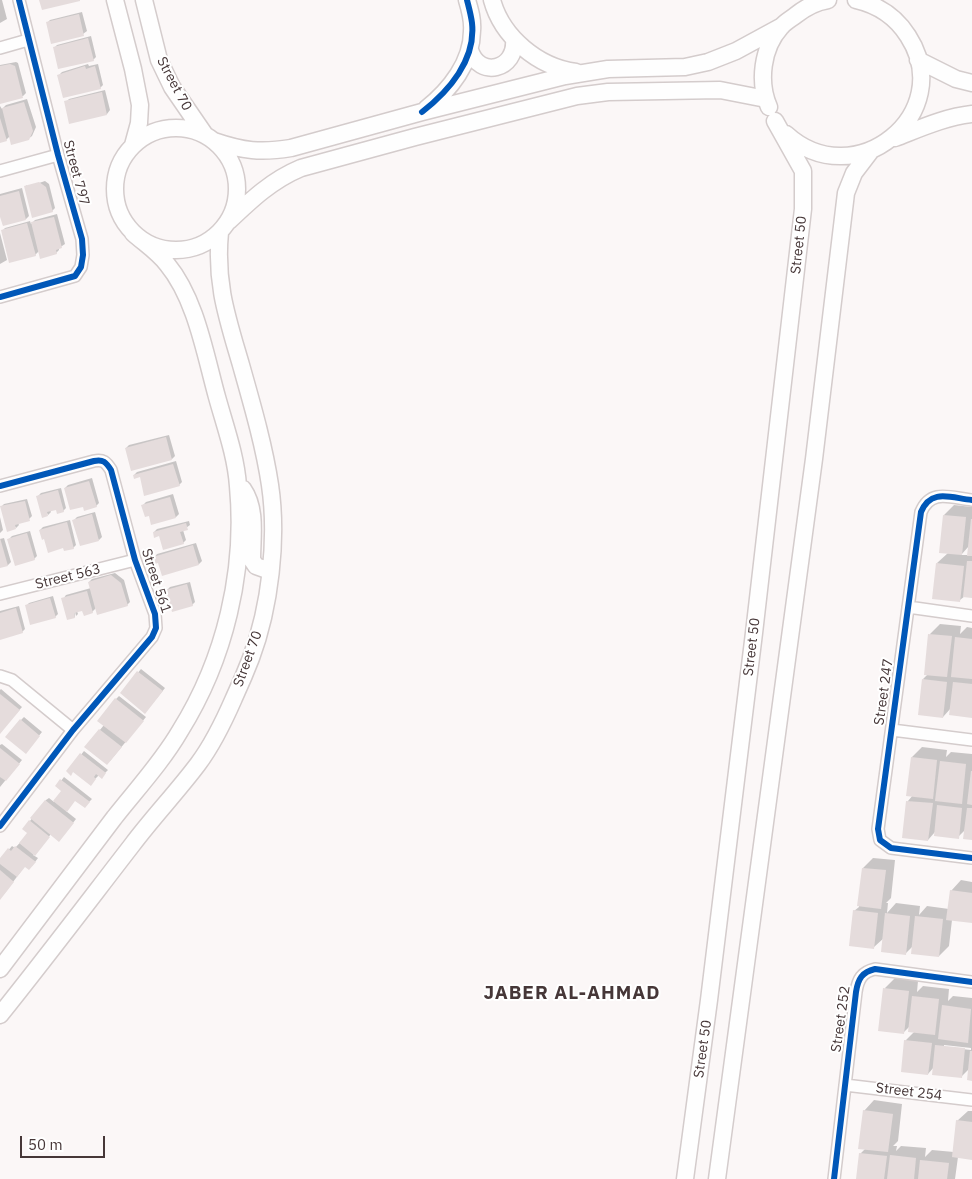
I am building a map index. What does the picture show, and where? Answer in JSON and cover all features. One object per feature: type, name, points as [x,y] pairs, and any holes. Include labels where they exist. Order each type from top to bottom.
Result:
[{"type":"main road","points":[[115,0],[133,69],[140,105],[139,123],[133,145]]},
{"type":"main road","name":"Street 70","points":[[144,0],[159,60],[176,94],[210,138]]},
{"type":"main road","points":[[422,112],[446,91],[470,50],[472,23],[467,0]]},
{"type":"main road","points":[[492,0],[495,12],[501,22],[514,40],[531,54],[561,68],[583,72]]},
{"type":"main road","points":[[0,969],[161,760],[181,731],[206,683],[229,614],[237,575],[240,515],[238,484],[220,407],[188,298],[166,262],[133,233],[124,222],[118,209],[115,189],[118,168],[124,156],[133,145],[146,136],[160,130],[183,128],[190,129],[236,149],[274,151],[583,72],[608,69],[684,67],[708,62],[782,26],[810,3],[828,0]]},
{"type":"main road","points":[[856,0],[877,7],[888,7],[903,27],[912,43],[918,60],[920,89],[916,104],[910,117],[891,140]]},
{"type":"main road","points":[[782,26],[774,37],[764,60],[763,87],[775,121],[794,141],[805,148],[817,153],[844,157],[870,152],[891,140],[941,120],[972,114]]},
{"type":"main road","points":[[470,50],[474,60],[483,66],[499,67],[512,56],[514,40]]},
{"type":"main road","points":[[918,60],[956,78],[972,83]]},
{"type":"main road","points":[[133,233],[156,247],[170,250],[184,250],[197,247],[210,241],[269,185],[286,174],[301,168],[577,96],[608,92],[699,89],[738,92],[766,99]]},
{"type":"main road","name":"Street 50","points":[[685,1179],[752,652],[803,209],[803,171],[775,121]]},
{"type":"main road","points":[[210,138],[226,154],[234,170],[237,187],[236,204],[224,226]]},
{"type":"main road","points":[[717,1179],[814,459],[845,201],[849,182],[870,152]]},
{"type":"main road","name":"Street 70","points":[[0,1015],[57,944],[153,817],[198,763],[217,733],[252,657],[264,612],[270,571],[272,518],[270,485],[220,286],[218,269],[224,226]]},
{"type":"main road","points":[[238,484],[249,500],[252,509],[253,563],[258,568],[270,571]]},
{"type":"street","name":"Street 797","points":[[0,297],[75,276],[81,267],[83,255],[82,239],[58,155],[19,0]]},
{"type":"street","points":[[0,48],[28,40]]},
{"type":"street","points":[[0,171],[58,155]]},
{"type":"street","name":"Street 561","points":[[0,486],[94,461],[104,461],[111,470],[135,560],[155,614],[156,628],[152,636],[73,730],[0,826]]},
{"type":"street","name":"Street 247","points":[[972,500],[936,496],[930,498],[920,512],[878,829],[880,840],[891,848],[972,858]]},
{"type":"street","name":"Street 563","points":[[0,594],[135,560]]},
{"type":"street","points":[[908,607],[972,616]]},
{"type":"street","points":[[0,676],[12,680],[73,730]]},
{"type":"street","points":[[892,730],[972,740]]},
{"type":"street","name":"Street 252","points":[[834,1179],[856,992],[858,982],[862,976],[868,971],[875,970],[972,982]]},
{"type":"street","name":"Street 254","points":[[845,1084],[972,1100]]},
{"type":"building","points":[[39,0],[80,0],[80,1],[42,10]]},
{"type":"building","points":[[79,14],[84,36],[51,44],[46,22]]},
{"type":"building","points":[[88,38],[94,61],[58,69],[53,47]]},
{"type":"building","points":[[10,64],[15,66],[23,98],[0,104],[0,66]]},
{"type":"building","points":[[85,66],[86,69],[95,66],[101,89],[63,98],[57,75]]},
{"type":"building","points":[[102,92],[107,115],[69,124],[64,101]]},
{"type":"building","points":[[24,102],[33,131],[29,140],[11,145],[2,108]]},
{"type":"building","points":[[0,118],[7,141],[0,143]]},
{"type":"building","points":[[39,182],[46,187],[53,212],[32,218],[24,186]]},
{"type":"building","points":[[19,191],[26,220],[3,226],[0,217],[0,196]]},
{"type":"building","points":[[54,217],[62,248],[56,250],[57,254],[40,259],[31,222]]},
{"type":"building","points":[[27,223],[36,256],[9,263],[1,230]]},
{"type":"building","points":[[166,437],[172,460],[131,471],[125,448]]},
{"type":"building","points":[[173,464],[180,486],[144,496],[140,477],[134,479],[133,475]]},
{"type":"building","points":[[89,481],[97,507],[84,511],[83,507],[70,510],[64,488]]},
{"type":"building","points":[[58,490],[64,512],[57,514],[56,510],[47,512],[48,516],[42,518],[36,496]]},
{"type":"building","points":[[170,497],[176,518],[151,525],[149,516],[145,517],[141,505]]},
{"type":"building","points":[[25,501],[30,521],[15,525],[16,529],[7,532],[0,506]]},
{"type":"building","points":[[92,514],[99,541],[80,546],[72,520]]},
{"type":"building","points":[[943,515],[966,517],[962,555],[939,553]]},
{"type":"building","points":[[971,519],[972,556],[967,556]]},
{"type":"building","points":[[67,522],[74,549],[64,551],[63,548],[48,553],[39,530]]},
{"type":"building","points":[[186,523],[188,530],[180,532],[184,544],[163,550],[159,536],[154,538],[153,532]]},
{"type":"building","points":[[27,533],[35,560],[15,566],[7,539]]},
{"type":"building","points":[[0,538],[8,566],[0,568]]},
{"type":"building","points":[[193,545],[199,565],[162,576],[158,563],[155,564],[153,557]]},
{"type":"building","points":[[967,561],[972,561],[972,598],[963,597]]},
{"type":"building","points":[[936,563],[964,566],[960,602],[932,599]]},
{"type":"building","points":[[111,575],[121,583],[128,606],[97,615],[88,582]]},
{"type":"building","points":[[187,584],[193,606],[172,612],[166,590]]},
{"type":"building","points":[[87,591],[93,613],[84,616],[82,611],[74,613],[75,618],[67,620],[61,598]]},
{"type":"building","points":[[50,598],[56,618],[30,625],[25,605]]},
{"type":"building","points":[[16,608],[23,633],[0,640],[0,613]]},
{"type":"building","points":[[928,634],[952,636],[947,677],[924,675]]},
{"type":"building","points":[[955,637],[972,639],[972,679],[951,677]]},
{"type":"building","points":[[137,671],[163,691],[145,714],[120,693]]},
{"type":"building","points":[[922,679],[947,682],[943,718],[918,715]]},
{"type":"building","points":[[953,682],[972,684],[972,718],[949,715]]},
{"type":"building","points":[[0,694],[20,710],[0,734]]},
{"type":"building","points":[[115,698],[144,721],[126,743],[97,721]]},
{"type":"building","points":[[20,719],[40,736],[26,754],[5,737]]},
{"type":"building","points":[[99,729],[122,747],[107,765],[84,747]]},
{"type":"building","points":[[0,748],[20,764],[6,781],[0,777]]},
{"type":"building","points":[[80,753],[106,773],[102,779],[96,774],[94,777],[96,779],[91,786],[73,772],[71,776],[66,771]]},
{"type":"building","points":[[911,757],[937,760],[933,799],[906,796]]},
{"type":"building","points":[[940,761],[966,764],[962,804],[935,801]]},
{"type":"building","points":[[972,771],[972,805],[967,804]]},
{"type":"building","points":[[60,779],[90,802],[85,808],[75,801],[67,812],[53,801],[61,791],[55,786]]},
{"type":"building","points":[[45,800],[74,823],[59,842],[30,818]]},
{"type":"building","points":[[906,801],[933,803],[928,841],[902,838]]},
{"type":"building","points":[[937,805],[962,808],[959,839],[934,836]]},
{"type":"building","points":[[967,808],[972,808],[972,840],[963,839]]},
{"type":"building","points":[[29,820],[50,837],[35,856],[19,843],[27,833],[22,829]]},
{"type":"building","points":[[15,846],[36,862],[29,870],[25,867],[17,877],[0,864],[0,858],[8,848],[11,851]]},
{"type":"building","points":[[862,868],[886,870],[881,909],[857,906]]},
{"type":"building","points":[[0,870],[14,882],[0,900]]},
{"type":"building","points":[[950,890],[972,893],[972,923],[946,920]]},
{"type":"building","points":[[853,910],[878,913],[874,949],[849,946]]},
{"type":"building","points":[[885,913],[910,916],[906,955],[881,952]]},
{"type":"building","points":[[915,916],[943,919],[939,957],[911,954]]},
{"type":"building","points":[[883,988],[909,991],[904,1034],[878,1031]]},
{"type":"building","points":[[912,996],[939,999],[935,1035],[908,1032]]},
{"type":"building","points":[[942,1005],[971,1009],[968,1043],[938,1039]]},
{"type":"building","points":[[904,1040],[932,1043],[928,1075],[901,1072]]},
{"type":"building","points":[[935,1045],[965,1048],[962,1078],[932,1075]]},
{"type":"building","points":[[970,1051],[972,1051],[972,1081],[967,1080]]},
{"type":"building","points":[[863,1110],[893,1114],[888,1152],[858,1149]]},
{"type":"building","points":[[956,1120],[972,1122],[972,1160],[952,1157]]},
{"type":"building","points":[[859,1153],[887,1156],[884,1179],[856,1179]]},
{"type":"building","points":[[890,1155],[916,1158],[914,1179],[887,1179]]},
{"type":"building","points":[[920,1160],[949,1163],[947,1179],[918,1179]]},
{"type":"cycle path","points":[[0,297],[75,276],[81,267],[83,255],[82,239],[58,155],[19,0]]},
{"type":"cycle path","points":[[422,112],[442,94],[459,74],[470,50],[472,23],[467,0]]},
{"type":"cycle path","points":[[0,486],[94,461],[100,460],[106,463],[111,470],[135,560],[155,614],[156,628],[152,637],[73,730],[0,826]]},
{"type":"cycle path","points":[[972,500],[936,497],[930,500],[921,512],[878,829],[880,840],[891,848],[972,858]]},
{"type":"cycle path","points":[[834,1179],[856,992],[861,977],[875,969],[972,982]]},
{"type":"district","name":"JABER AL-AHMAD","points":[[572,994]]}]
